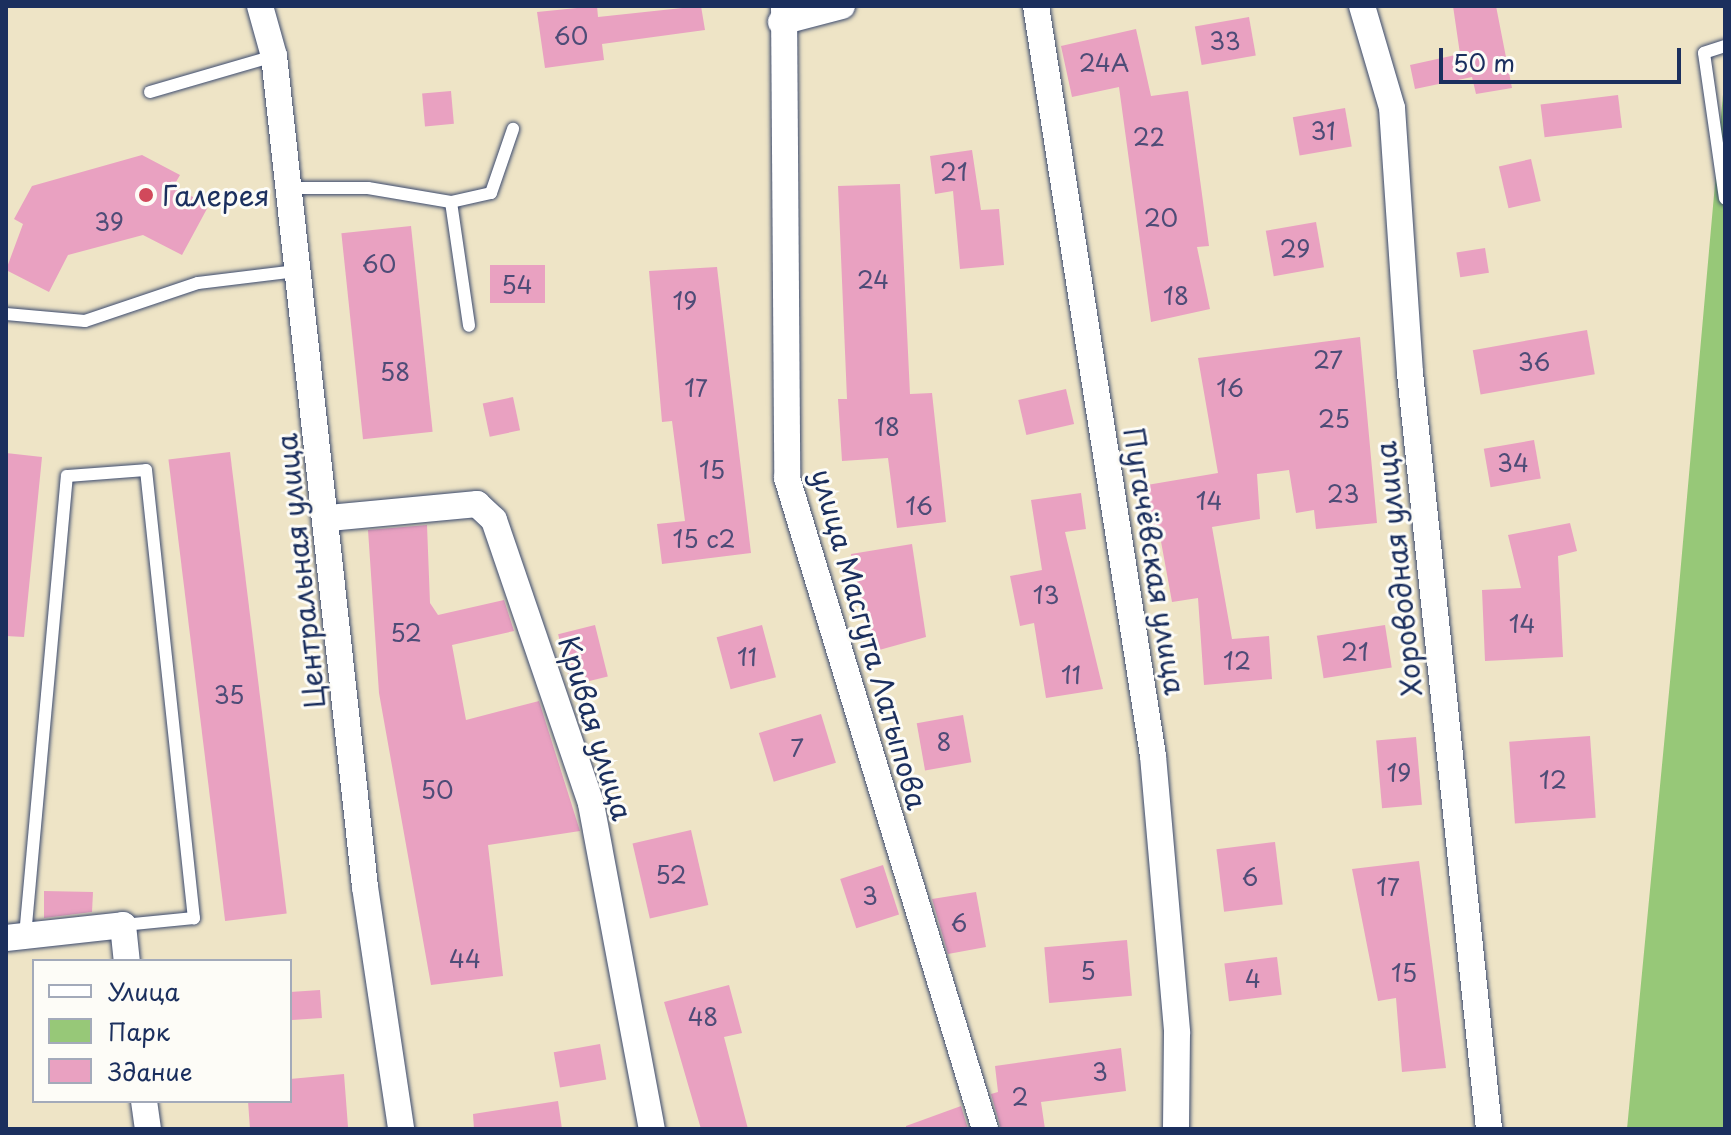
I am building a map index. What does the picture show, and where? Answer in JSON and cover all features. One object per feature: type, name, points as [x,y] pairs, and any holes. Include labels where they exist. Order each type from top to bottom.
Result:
[{"type":"street","name":"Центральная улица","points":[[260,6],[274,56],[284,188],[329,518],[365,887],[401,1129]]},
{"type":"street","points":[[782,14],[842,6]]},
{"type":"street","name":"Пугачёвская улица","points":[[1036,6],[1153,756],[1177,1033],[1176,1129]]},
{"type":"street","name":"Хороводная улица","points":[[1362,6],[1392,108],[1410,373],[1489,1129]]},
{"type":"street","name":"улица Масгута Латыпова","points":[[782,14],[787,478],[985,1129]]},
{"type":"street","name":"Кривая улица","points":[[329,518],[477,504],[494,520],[591,804],[652,1129]]},
{"type":"street","points":[[16,937],[123,925],[127,959]]},
{"type":"street","points":[[144,1103],[148,1129]]},
{"type":"lane","points":[[1725,46],[1704,53],[1725,198]]},
{"type":"lane","points":[[150,92],[274,56]]},
{"type":"lane","points":[[284,188],[368,188],[451,202],[491,193],[513,129]]},
{"type":"lane","points":[[451,202],[469,326]]},
{"type":"lane","points":[[6,314],[85,321],[198,283],[296,271]]},
{"type":"lane","points":[[16,937],[67,476],[146,470],[194,918],[123,925]]},
{"type":"green space","points":[[1725,72],[1725,1129],[1627,1129],[1677,609]]},
{"type":"building","points":[[597,6],[598,17],[701,6],[705,30],[602,44],[604,60],[545,68],[537,12]]},
{"type":"building","points":[[1453,6],[1496,6],[1512,88],[1476,94],[1472,77],[1415,89],[1410,65],[1460,54]]},
{"type":"building","points":[[1249,17],[1256,55],[1202,65],[1195,27]]},
{"type":"building","points":[[1136,29],[1151,96],[1188,91],[1209,246],[1197,247],[1210,309],[1151,322],[1119,87],[1072,97],[1061,46]]},
{"type":"building","points":[[451,91],[454,124],[425,126],[422,94]]},
{"type":"building","points":[[1618,95],[1622,128],[1545,137],[1541,105]]},
{"type":"building","points":[[1345,108],[1352,146],[1300,156],[1293,117]]},
{"type":"building","points":[[972,150],[981,210],[999,209],[1004,265],[960,269],[953,191],[935,194],[930,156]]},
{"type":"building","points":[[142,155],[180,175],[173,187],[209,205],[182,255],[143,235],[68,255],[49,292],[6,270],[23,224],[14,219],[32,186]]},
{"type":"building","points":[[1531,159],[1541,201],[1509,208],[1499,166]]},
{"type":"building","points":[[900,184],[910,394],[932,393],[946,522],[897,528],[888,458],[842,461],[838,399],[847,399],[838,186]]},
{"type":"building","points":[[1316,222],[1324,267],[1274,276],[1266,231]]},
{"type":"building","points":[[411,226],[433,432],[363,439],[341,233]]},
{"type":"building","points":[[1485,248],[1489,273],[1460,277],[1456,253]]},
{"type":"building","points":[[490,265],[545,265],[545,303],[490,303]]},
{"type":"building","points":[[717,267],[751,553],[662,564],[657,524],[685,521],[672,421],[662,422],[649,271]]},
{"type":"building","points":[[1587,330],[1595,374],[1481,394],[1473,350]]},
{"type":"building","points":[[1360,337],[1377,523],[1316,529],[1314,510],[1296,513],[1289,470],[1257,474],[1260,519],[1212,527],[1232,639],[1269,636],[1272,679],[1204,685],[1198,598],[1172,602],[1160,536],[1150,538],[1141,486],[1218,473],[1198,358]]},
{"type":"building","points":[[1066,389],[1074,424],[1026,435],[1018,400]]},
{"type":"building","points":[[513,397],[520,430],[490,437],[483,403]]},
{"type":"building","points":[[1534,440],[1541,478],[1491,487],[1484,449]]},
{"type":"building","points":[[230,452],[287,914],[225,921],[168,460]]},
{"type":"building","points":[[6,453],[42,457],[24,637],[6,636]]},
{"type":"building","points":[[1081,493],[1086,529],[1065,532],[1103,689],[1046,698],[1034,623],[1020,626],[1010,576],[1042,570],[1031,500]]},
{"type":"building","points":[[1570,523],[1577,551],[1558,556],[1563,657],[1485,661],[1482,590],[1521,588],[1508,535]]},
{"type":"building","points":[[427,525],[430,603],[438,615],[504,600],[514,631],[452,645],[466,720],[539,701],[580,831],[488,845],[503,976],[431,985],[379,693],[368,530]]},
{"type":"building","points":[[912,544],[926,637],[872,652],[851,554]]},
{"type":"building","points":[[595,625],[608,676],[571,686],[558,634]]},
{"type":"building","points":[[762,625],[776,677],[731,689],[717,637]]},
{"type":"building","points":[[1385,625],[1392,667],[1324,678],[1317,636]]},
{"type":"building","points":[[821,714],[836,763],[774,782],[759,733]]},
{"type":"building","points":[[963,715],[971,762],[925,770],[917,723]]},
{"type":"building","points":[[1590,736],[1596,818],[1515,823],[1509,742]]},
{"type":"building","points":[[1416,737],[1422,805],[1382,808],[1376,740]]},
{"type":"building","points":[[691,830],[708,905],[650,919],[633,843]]},
{"type":"building","points":[[1275,842],[1283,905],[1224,912],[1216,849]]},
{"type":"building","points":[[1419,861],[1446,1068],[1402,1072],[1396,998],[1378,1001],[1352,869]]},
{"type":"building","points":[[883,865],[899,914],[856,928],[840,879]]},
{"type":"building","points":[[44,891],[93,892],[92,912],[44,918]]},
{"type":"building","points":[[976,892],[986,947],[948,954],[932,899]]},
{"type":"building","points":[[1127,940],[1132,996],[1049,1003],[1044,947]]},
{"type":"building","points":[[1277,957],[1282,995],[1229,1001],[1224,963]]},
{"type":"building","points":[[729,985],[742,1033],[724,1037],[748,1129],[701,1129],[664,1002]]},
{"type":"building","points":[[320,990],[322,1018],[292,1020],[292,992]]},
{"type":"building","points":[[600,1044],[606,1079],[560,1088],[554,1052]]},
{"type":"building","points":[[1121,1048],[1126,1091],[1041,1102],[1045,1129],[1001,1129],[991,1094],[998,1092],[995,1066]]},
{"type":"building","points":[[344,1074],[348,1127],[250,1129],[248,1103],[292,1103],[292,1079]]},
{"type":"building","points":[[558,1101],[562,1129],[474,1129],[473,1114]]},
{"type":"building","points":[[961,1106],[968,1129],[906,1129],[906,1126]]},
{"type":"place","name":"Галерея","points":[[146,195]]}]
